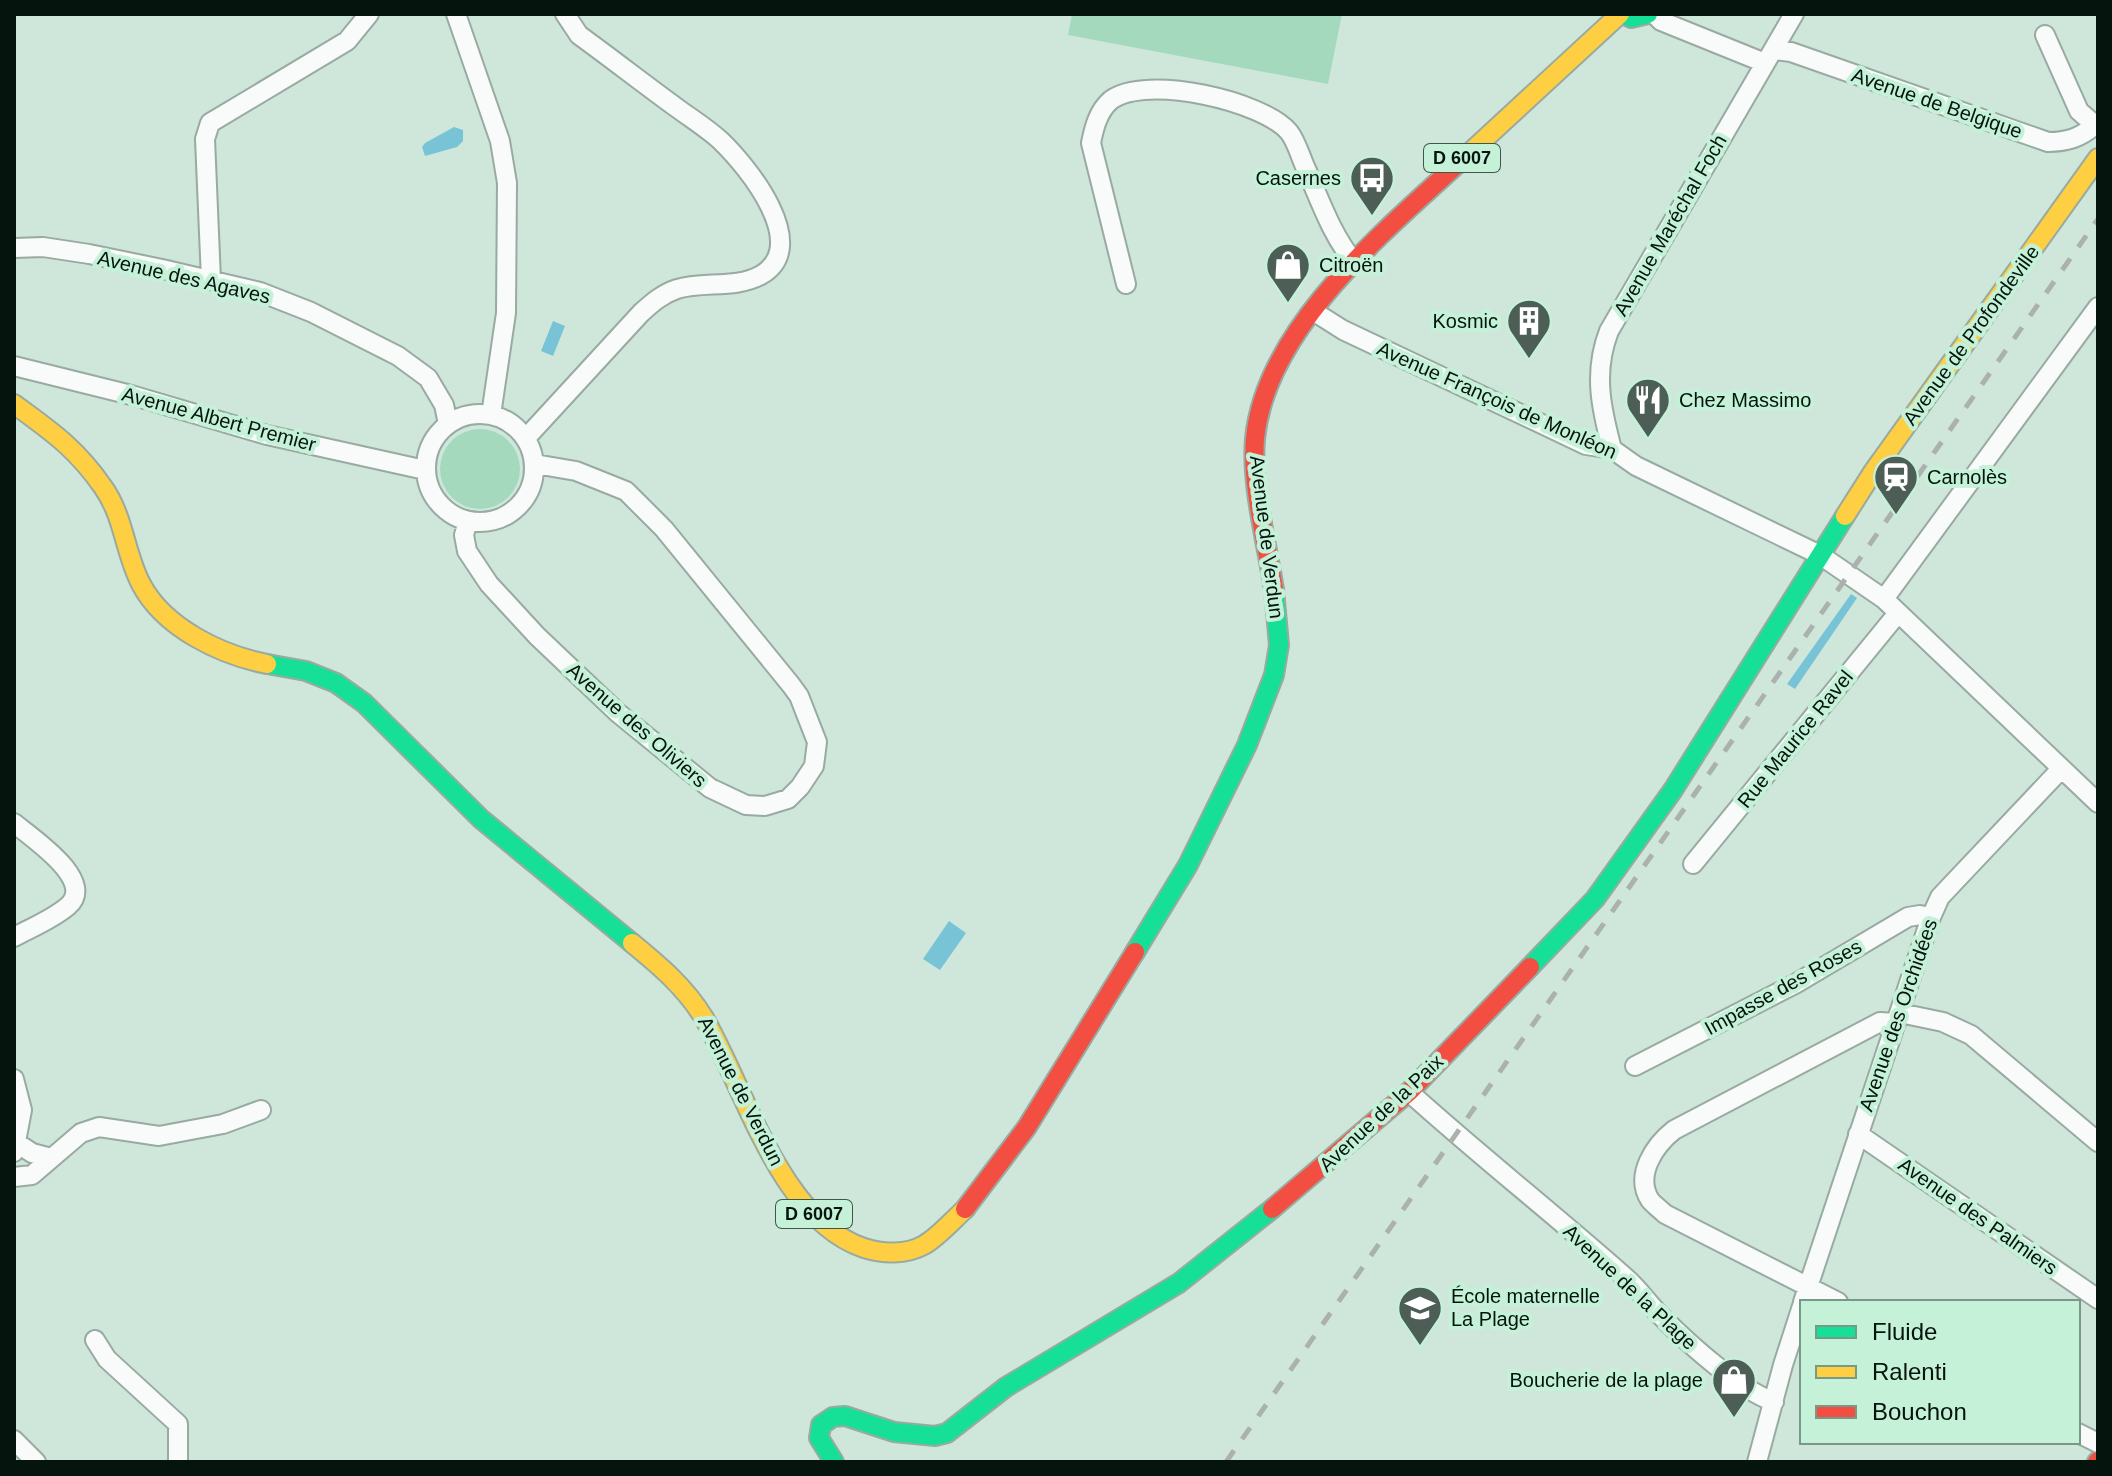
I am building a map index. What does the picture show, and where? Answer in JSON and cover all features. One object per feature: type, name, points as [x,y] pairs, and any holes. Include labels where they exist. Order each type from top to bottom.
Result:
[{"type":"main road","points":[[1622,14],[1631,18],[1648,14]]},
{"type":"main road","name":"D 6007","points":[[1313,311],[1354,262],[1448,170],[1622,14]]},
{"type":"main road","name":"Avenue de Profondeville","points":[[1820,555],[1873,472],[2098,158]]},
{"type":"main road","name":"Avenue de Verdun","points":[[14,404],[67,442],[105,489],[120,520],[141,584],[158,606],[191,635],[221,651],[306,671],[336,683],[364,703],[481,819],[667,972],[688,993],[705,1020],[774,1162],[810,1210],[846,1242],[879,1253],[902,1252],[924,1245],[964,1210],[1027,1127],[1188,865],[1247,745],[1274,675],[1279,645],[1278,617],[1256,475],[1258,414],[1266,386],[1290,342],[1313,311]]},
{"type":"main road","name":"Avenue de la Paix","points":[[834,1462],[819,1438],[821,1425],[833,1417],[845,1416],[894,1432],[935,1436],[947,1433],[1006,1387],[1179,1283],[1298,1189],[1409,1092],[1595,899],[1673,790],[1820,555]]},
{"type":"street","points":[[211,280],[205,139],[210,123],[347,41],[369,14]]},
{"type":"street","points":[[456,14],[500,141],[507,183],[506,313],[491,415]]},
{"type":"street","points":[[526,438],[659,297],[677,289],[746,280],[761,275],[774,264],[780,247],[779,227],[757,183],[721,140],[579,35],[565,14]]},
{"type":"street","name":"Avenue de Belgique","points":[[1654,14],[1661,21],[1769,56],[1791,52],[2048,142],[2068,141],[2096,126]]},
{"type":"street","name":"Avenue Maréchal Foch","points":[[1612,449],[1600,399],[1598,374],[1601,350],[1609,331],[1794,14]]},
{"type":"street","points":[[2045,35],[2079,111],[2096,126]]},
{"type":"street","points":[[1126,284],[1091,143],[1095,122],[1111,101],[1143,89],[1184,91],[1274,118],[1291,134],[1337,241],[1354,262]]},
{"type":"street","name":"Avenue des Agaves","points":[[14,248],[43,247],[89,254],[211,280],[260,292],[311,312],[398,356],[428,378],[444,405],[448,424]]},
{"type":"street","points":[[1884,599],[2098,307]]},
{"type":"street","name":"Avenue François de Monléon","points":[[1313,311],[1343,330],[1586,445],[1612,449],[1636,466],[1820,555],[1884,599],[2098,803]]},
{"type":"street","name":"Avenue Albert Premier","points":[[14,366],[131,395],[267,435],[425,470]]},
{"type":"street","points":[[491,415],[505,419],[526,438],[535,464],[534,481],[527,497],[516,510],[485,523],[468,521],[451,515],[438,503],[429,487],[425,470],[428,452],[435,437],[448,424],[461,417],[491,415]]},
{"type":"street","name":"Avenue des Oliviers","points":[[468,521],[464,535],[467,551],[489,584],[537,636],[618,713],[710,788],[746,805],[765,806],[788,799],[814,766],[817,742],[805,708],[791,685],[664,529],[626,491],[576,471],[535,464]]},
{"type":"street","name":"Rue Maurice Ravel","points":[[1693,864],[1898,613]]},
{"type":"street","name":"Avenue des Orchidées","points":[[1805,1298],[1940,897],[2061,769]]},
{"type":"street","points":[[14,823],[68,870],[75,884],[75,895],[69,905],[14,937]]},
{"type":"street","name":"Impasse des Roses","points":[[1635,1066],[1795,984],[1908,917],[1931,917]]},
{"type":"street","points":[[1805,1298],[1665,1214],[1649,1198],[1644,1181],[1649,1160],[1660,1141],[1674,1130],[1880,1022],[1898,1018],[1943,1022],[1971,1035],[2098,1142]]},
{"type":"street","points":[[14,1079],[22,1110],[15,1147],[51,1158]]},
{"type":"street","name":"Avenue de la Plage","points":[[1409,1092],[1481,1157],[1629,1280],[1662,1318],[1707,1357],[1760,1397],[1774,1402]]},
{"type":"street","points":[[14,1177],[32,1175],[81,1133],[99,1127],[159,1136],[223,1124],[261,1110]]},
{"type":"street","name":"Avenue des Palmiers","points":[[1858,1134],[2098,1299]]},
{"type":"street","name":"Avenue des Orchidées","points":[[1774,1402],[1800,1313]]},
{"type":"street","points":[[95,1340],[107,1359],[178,1424],[178,1462]]},
{"type":"street","points":[[1757,1462],[1774,1402]]},
{"type":"street","points":[[2080,1434],[2098,1443]]},
{"type":"street","points":[[14,1440],[36,1462]]},
{"type":"green space","points":[[1072,14],[1342,14],[1328,84],[1068,35]]},
{"type":"green space","points":[[480,429],[495,432],[508,441],[517,454],[520,469],[517,484],[508,497],[495,506],[480,509],[465,506],[452,497],[443,484],[440,469],[443,454],[452,441],[465,432]]},
{"type":"water","points":[[454,127],[463,130],[463,141],[457,147],[425,156],[422,147],[425,143]]},
{"type":"water","points":[[553,321],[565,326],[553,356],[541,351]]},
{"type":"water","points":[[1851,594],[1857,598],[1795,689],[1787,684]]},
{"type":"water","points":[[949,921],[966,933],[940,970],[923,959]]},
{"type":"railway","points":[[1226,1462],[2098,219]]},
{"type":"traffic: fast","points":[[1623,14],[1631,18],[1648,14]]},
{"type":"traffic: fast","points":[[1530,967],[1595,899],[1673,790],[1845,516]]},
{"type":"traffic: fast","points":[[1135,952],[1188,865],[1247,745],[1274,675],[1279,645],[1274,590]]},
{"type":"traffic: fast","points":[[267,664],[306,671],[336,683],[364,703],[481,819],[632,943]]},
{"type":"traffic: fast","points":[[834,1462],[819,1438],[821,1425],[833,1417],[845,1416],[894,1432],[935,1436],[947,1433],[1006,1387],[1179,1283],[1272,1209]]},
{"type":"traffic: slow","points":[[1464,158],[1620,14]]},
{"type":"traffic: slow","points":[[1845,516],[1873,472],[2098,158]]},
{"type":"traffic: slow","points":[[14,404],[73,451],[93,473],[116,510],[141,584],[164,614],[213,646],[267,664]]},
{"type":"traffic: slow","points":[[632,943],[671,978],[697,1007],[787,1181],[809,1210],[835,1233],[871,1250],[910,1251],[929,1242],[965,1209]]},
{"type":"traffic: jam","points":[[1274,590],[1257,495],[1254,457],[1264,398],[1281,358],[1305,320],[1334,284],[1400,216],[1464,158]]},
{"type":"traffic: jam","points":[[965,1209],[1027,1127],[1135,952]]},
{"type":"traffic: jam","points":[[1272,1209],[1409,1092],[1530,967]]},
{"type":"place","name":"Casernes","points":[[1372,217]]},
{"type":"place","name":"Citroën","points":[[1288,304]]},
{"type":"place","name":"Kosmic","points":[[1529,360]]},
{"type":"place","name":"Chez Massimo","points":[[1648,439]]},
{"type":"place","name":"Carnolès","points":[[1896,516]]},
{"type":"place","name":"École maternelle La Plage","points":[[1420,1347]]},
{"type":"place","name":"Boucherie de la plage","points":[[1734,1419]]}]
